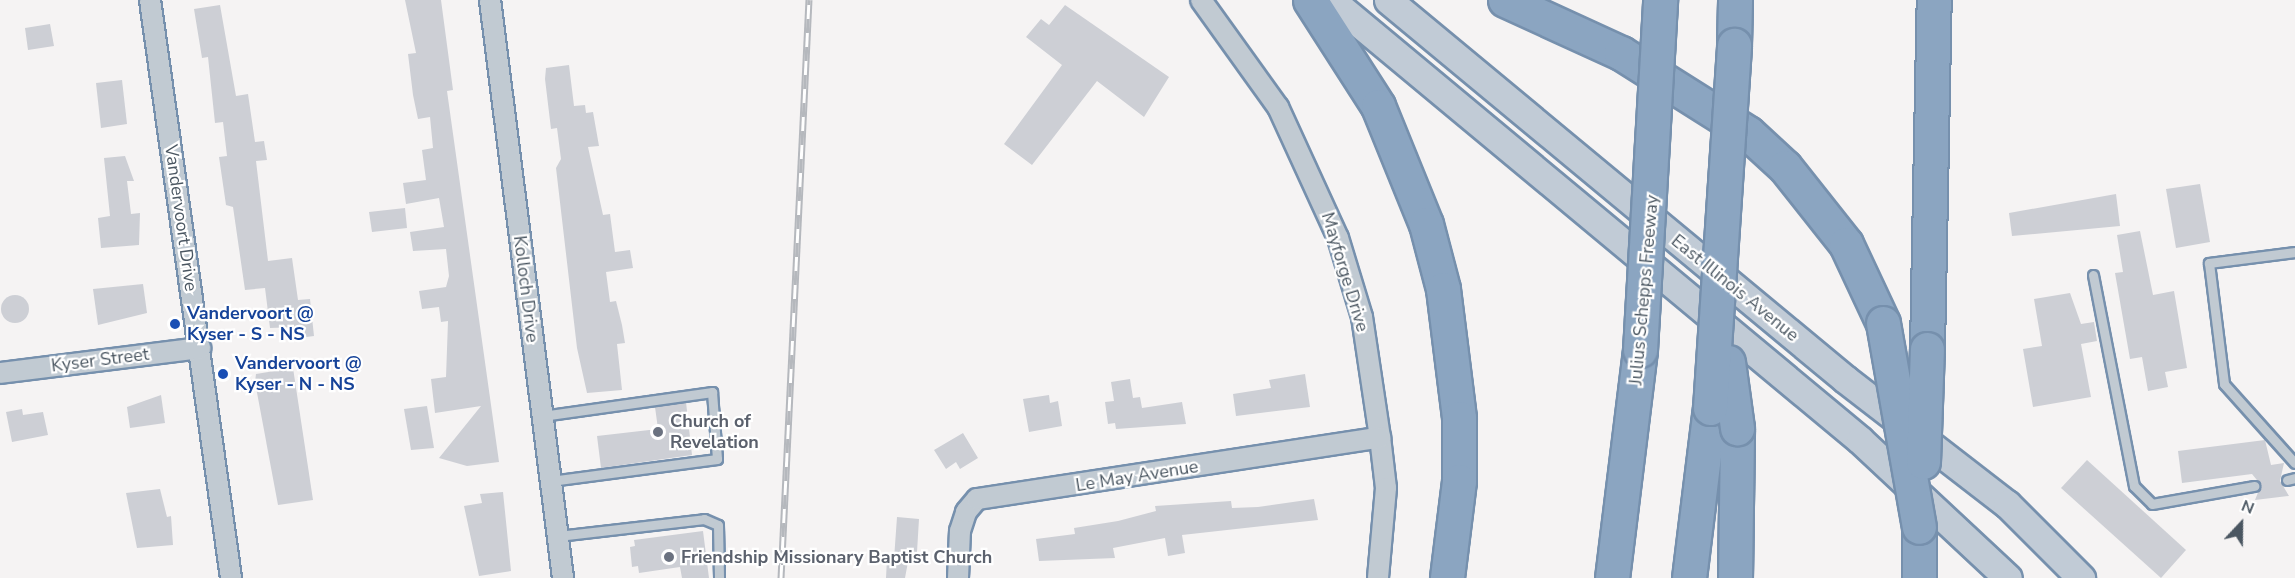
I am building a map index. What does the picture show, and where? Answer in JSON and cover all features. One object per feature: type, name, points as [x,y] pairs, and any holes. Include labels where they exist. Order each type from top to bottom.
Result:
[{"type":"highway","points":[[1310,0],[1386,124],[1426,224],[1443,289],[1459,417],[1459,481],[1447,578]]},
{"type":"highway","points":[[1505,0],[1621,53],[1748,133],[1785,167],[1840,236],[1883,323],[1919,527]]},
{"type":"highway","name":"Julius Schepps Freeway","points":[[1612,578],[1640,350],[1660,0]]},
{"type":"highway","points":[[1689,578],[1710,408],[1720,297],[1735,0]]},
{"type":"highway","points":[[1919,578],[1927,349],[1934,0]]},
{"type":"highway","points":[[1720,297],[1737,428],[1734,578]]},
{"type":"main road","name":"East Illinois Avenue","points":[[1331,0],[1860,440],[2008,578]]},
{"type":"main road","name":"East Illinois Avenue","points":[[1388,0],[1845,379],[2007,504],[2080,578]]},
{"type":"street","name":"Vandervoort Drive","points":[[150,0],[231,578]]},
{"type":"street","name":"Kolloch Drive","points":[[490,0],[563,578]]},
{"type":"street","name":"Mayforge Drive","points":[[1201,0],[1278,107],[1334,228],[1362,317],[1386,488],[1378,578]]},
{"type":"street","name":"Kyser Street","points":[[0,373],[200,348]]},
{"type":"street","name":"Le May Avenue","points":[[958,578],[960,531],[977,500],[1380,436]]},
{"type":"lane","points":[[2295,252],[2209,263],[2224,384],[2295,463]]},
{"type":"lane","points":[[2093,275],[2134,486],[2152,504],[2254,486]]},
{"type":"lane","points":[[542,416],[712,392],[717,459],[550,481]]},
{"type":"lane","points":[[558,536],[704,519],[718,525],[719,578]]},
{"type":"building","points":[[405,0],[441,0],[453,90],[447,91],[499,462],[467,466],[439,458],[481,406],[435,413],[431,379],[446,377],[448,321],[441,322],[439,307],[422,309],[419,291],[446,287],[449,276],[446,249],[413,251],[410,232],[444,227],[439,198],[406,204],[403,183],[426,180],[422,150],[433,148],[430,117],[418,119],[413,95],[408,54],[416,53]]},
{"type":"building","points":[[220,5],[236,96],[248,94],[255,142],[264,141],[267,160],[256,161],[268,261],[292,258],[298,300],[310,299],[314,336],[299,338],[297,327],[270,328],[265,288],[245,290],[233,207],[226,205],[219,157],[227,156],[223,122],[215,123],[208,57],[202,58],[194,9]]},
{"type":"building","points":[[1065,5],[1169,77],[1144,117],[1097,81],[1032,165],[1004,144],[1062,65],[1026,37],[1041,19],[1049,25]]},
{"type":"building","points":[[50,24],[54,46],[28,50],[25,28]]},
{"type":"building","points":[[569,65],[574,106],[585,105],[586,113],[593,112],[599,146],[588,147],[603,215],[610,214],[615,252],[630,250],[633,268],[606,272],[610,302],[616,301],[625,343],[617,344],[622,390],[587,393],[577,348],[556,168],[561,159],[557,128],[551,129],[545,79],[546,68]]},
{"type":"building","points":[[122,80],[127,124],[101,128],[96,83]]},
{"type":"building","points":[[125,156],[134,181],[127,181],[131,214],[140,213],[139,245],[101,248],[98,218],[110,216],[104,158]]},
{"type":"building","points":[[2200,184],[2210,242],[2176,248],[2166,189]]},
{"type":"building","points":[[2116,194],[2120,226],[2012,236],[2009,213]]},
{"type":"building","points":[[405,208],[407,228],[372,232],[369,212]]},
{"type":"building","points":[[2140,231],[2153,295],[2174,291],[2187,368],[2165,372],[2168,387],[2148,391],[2142,357],[2130,359],[2115,273],[2123,272],[2117,235]]},
{"type":"building","points":[[143,284],[147,313],[98,325],[93,289]]},
{"type":"building","points":[[2070,293],[2081,324],[2094,322],[2097,341],[2081,344],[2091,397],[2033,407],[2023,349],[2042,346],[2034,299]]},
{"type":"building","points":[[15,295],[25,299],[29,309],[25,319],[15,323],[5,319],[1,309],[5,299]]},
{"type":"building","points":[[293,368],[313,500],[278,505],[255,382],[256,374]]},
{"type":"building","points":[[1305,374],[1310,407],[1236,416],[1233,394],[1271,388],[1269,380]]},
{"type":"building","points":[[1130,379],[1133,398],[1140,397],[1142,408],[1182,402],[1186,424],[1116,429],[1115,423],[1108,424],[1105,402],[1114,401],[1111,382]]},
{"type":"building","points":[[161,395],[165,423],[130,428],[127,407]]},
{"type":"building","points":[[1049,395],[1050,403],[1058,401],[1062,426],[1029,432],[1023,399]]},
{"type":"building","name":"Church of Revelation","points":[[686,402],[692,455],[601,468],[597,436],[658,429],[655,407]]},
{"type":"building","points":[[427,406],[434,448],[411,450],[404,409]]},
{"type":"building","points":[[22,409],[23,415],[43,412],[48,435],[12,442],[6,412]]},
{"type":"building","points":[[963,433],[978,458],[960,469],[956,462],[946,469],[934,450]]},
{"type":"building","points":[[2265,440],[2271,465],[2284,463],[2280,481],[2289,496],[2255,500],[2261,485],[2252,474],[2182,483],[2178,451]]},
{"type":"building","points":[[2087,460],[2186,550],[2161,578],[2061,488]]},
{"type":"building","points":[[160,489],[167,517],[171,516],[173,545],[137,548],[126,493]]},
{"type":"building","points":[[503,492],[511,571],[479,576],[464,506],[482,503],[480,494]]},
{"type":"building","points":[[1314,499],[1318,520],[1182,535],[1185,553],[1168,556],[1165,538],[1113,548],[1115,558],[1039,561],[1036,539],[1075,534],[1074,528],[1118,521],[1156,511],[1155,506],[1231,501],[1232,508],[1258,507]]},
{"type":"building","points":[[897,517],[919,519],[917,552],[910,551],[905,578],[886,578],[887,558],[894,559]]},
{"type":"building","name":"Friendship Missionary Baptist Church","points":[[703,531],[709,578],[682,578],[680,567],[639,573],[638,566],[632,567],[630,547],[635,546],[634,540]]},
{"type":"railway","points":[[781,578],[809,0]]},
{"type":"place","name":"Vandervoort @ Kyser - S - NS","points":[[175,324]]},
{"type":"place","name":"Vandervoort @ Kyser - N - NS","points":[[223,374]]},
{"type":"place","name":"Church of Revelation","points":[[658,432]]},
{"type":"place","name":"Friendship Missionary Baptist Church","points":[[669,557]]}]
